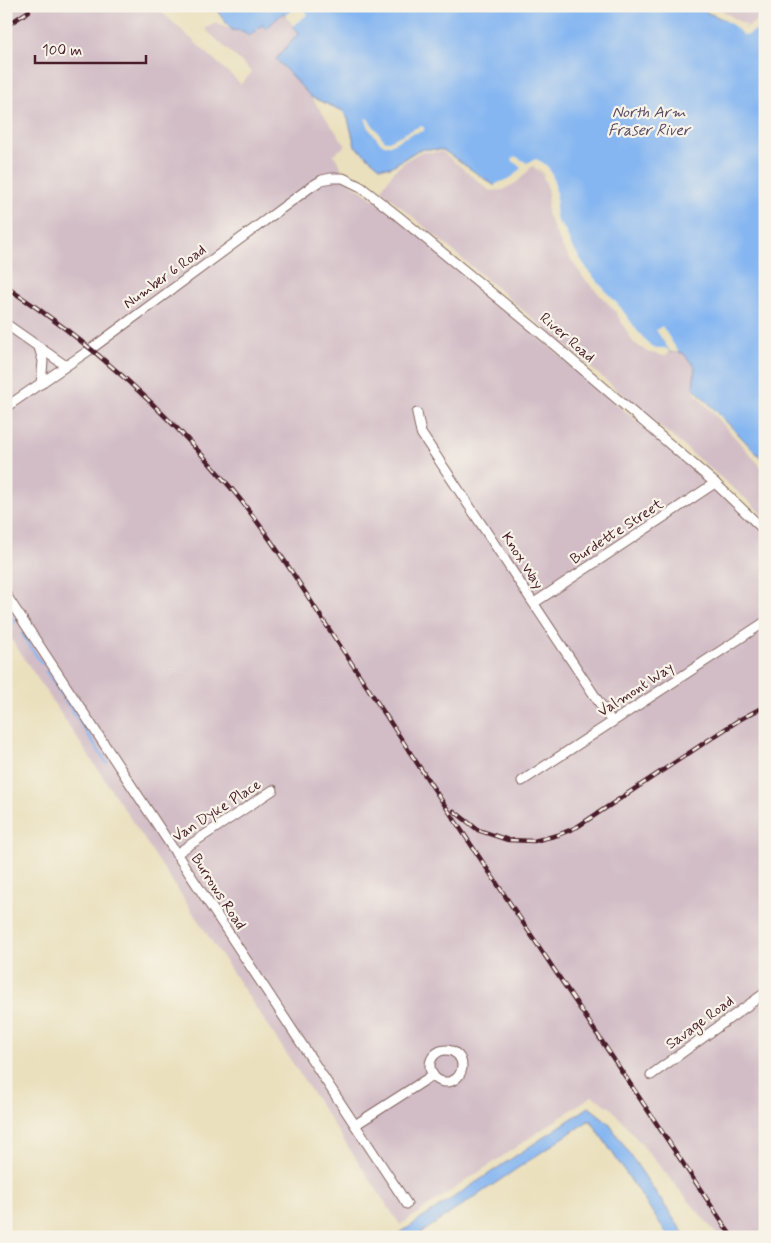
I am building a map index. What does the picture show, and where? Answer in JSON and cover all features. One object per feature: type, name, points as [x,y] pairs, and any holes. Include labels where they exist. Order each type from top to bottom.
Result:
[{"type":"street","name":"Number 6 Road","points":[[6,407],[42,384],[130,321],[312,186],[322,180],[343,178]]},
{"type":"street","name":"River Road","points":[[343,178],[361,187],[546,338],[714,483],[765,531]]},
{"type":"street","points":[[6,324],[66,366]]},
{"type":"street","points":[[39,346],[43,361],[42,384]]},
{"type":"street","name":"Knox Way","points":[[416,413],[421,433],[612,722]]},
{"type":"street","name":"Burdette Street","points":[[534,603],[714,483]]},
{"type":"street","name":"Burrows Road","points":[[6,595],[408,1204]]},
{"type":"street","name":"Valmont Way","points":[[522,781],[765,622]]},
{"type":"street","name":"Van Dyke Place","points":[[176,854],[273,790]]},
{"type":"street","name":"Savage Road","points":[[651,1074],[765,993]]},
{"type":"street","points":[[355,1125],[433,1075]]},
{"type":"shaded area","points":[[6,6],[155,6],[241,84],[252,72],[205,29],[215,23],[232,30],[243,31],[262,25],[266,29],[282,13],[300,33],[276,59],[311,97],[346,146],[333,154],[340,164],[343,178],[398,216],[765,531],[765,1237],[719,1237],[611,1108],[592,1096],[400,1225],[6,631]]},
{"type":"shaded area","points":[[718,6],[765,6],[765,12],[749,27],[724,12]]},
{"type":"shaded area","points":[[420,152],[442,152],[490,191],[503,190],[517,182],[533,166],[542,174],[548,194],[547,214],[563,248],[583,277],[615,311],[633,342],[647,352],[664,356],[671,352],[683,353],[695,367],[693,387],[695,393],[765,471],[765,518],[752,504],[381,190],[394,171]]},
{"type":"water","name":"North Arm Fraser River","points":[[213,6],[700,6],[708,13],[751,30],[765,20],[765,462],[693,387],[695,367],[683,353],[659,351],[650,348],[568,246],[555,218],[549,179],[534,165],[516,180],[495,186],[443,150],[418,150],[391,167],[380,167],[355,146],[348,119],[343,111],[311,97],[276,59],[299,33],[283,13],[266,29],[262,25],[249,36],[243,31],[232,30]]},
{"type":"water","points":[[589,1107],[608,1122],[686,1237],[669,1237],[591,1121],[588,1121],[415,1237],[394,1237]]},
{"type":"pier","points":[[297,6],[304,6],[308,14],[293,26],[285,16]]},
{"type":"pier","points":[[717,15],[746,28],[750,28],[765,17],[765,24],[748,35],[743,35],[734,26]]},
{"type":"pier","points":[[365,118],[368,119],[385,141],[389,141],[420,126],[424,127],[424,131],[411,134],[390,145],[384,145],[370,130]]},
{"type":"pier","points":[[515,156],[527,163],[536,159],[548,167],[555,185],[557,221],[565,230],[571,245],[590,273],[651,346],[665,348],[670,351],[665,354],[654,352],[644,345],[629,329],[616,309],[589,279],[566,247],[550,209],[546,180],[539,170],[533,166],[517,182],[509,186],[493,188],[496,184],[512,177],[521,168],[512,160]]},
{"type":"pier","points":[[662,326],[679,353],[671,352],[656,330]]},
{"type":"waterway","points":[[6,609],[15,623]]},
{"type":"waterway","points":[[22,634],[42,664]]},
{"type":"waterway","points":[[46,671],[77,718]]},
{"type":"waterway","points":[[79,721],[107,763]]},
{"type":"railway","points":[[6,26],[29,11]]},
{"type":"railway","points":[[6,287],[68,331],[126,379],[180,432],[243,503],[289,567],[732,1237]]},
{"type":"railway","points":[[454,811],[478,830],[508,840],[534,841],[558,835],[577,827],[739,720],[765,706]]}]
